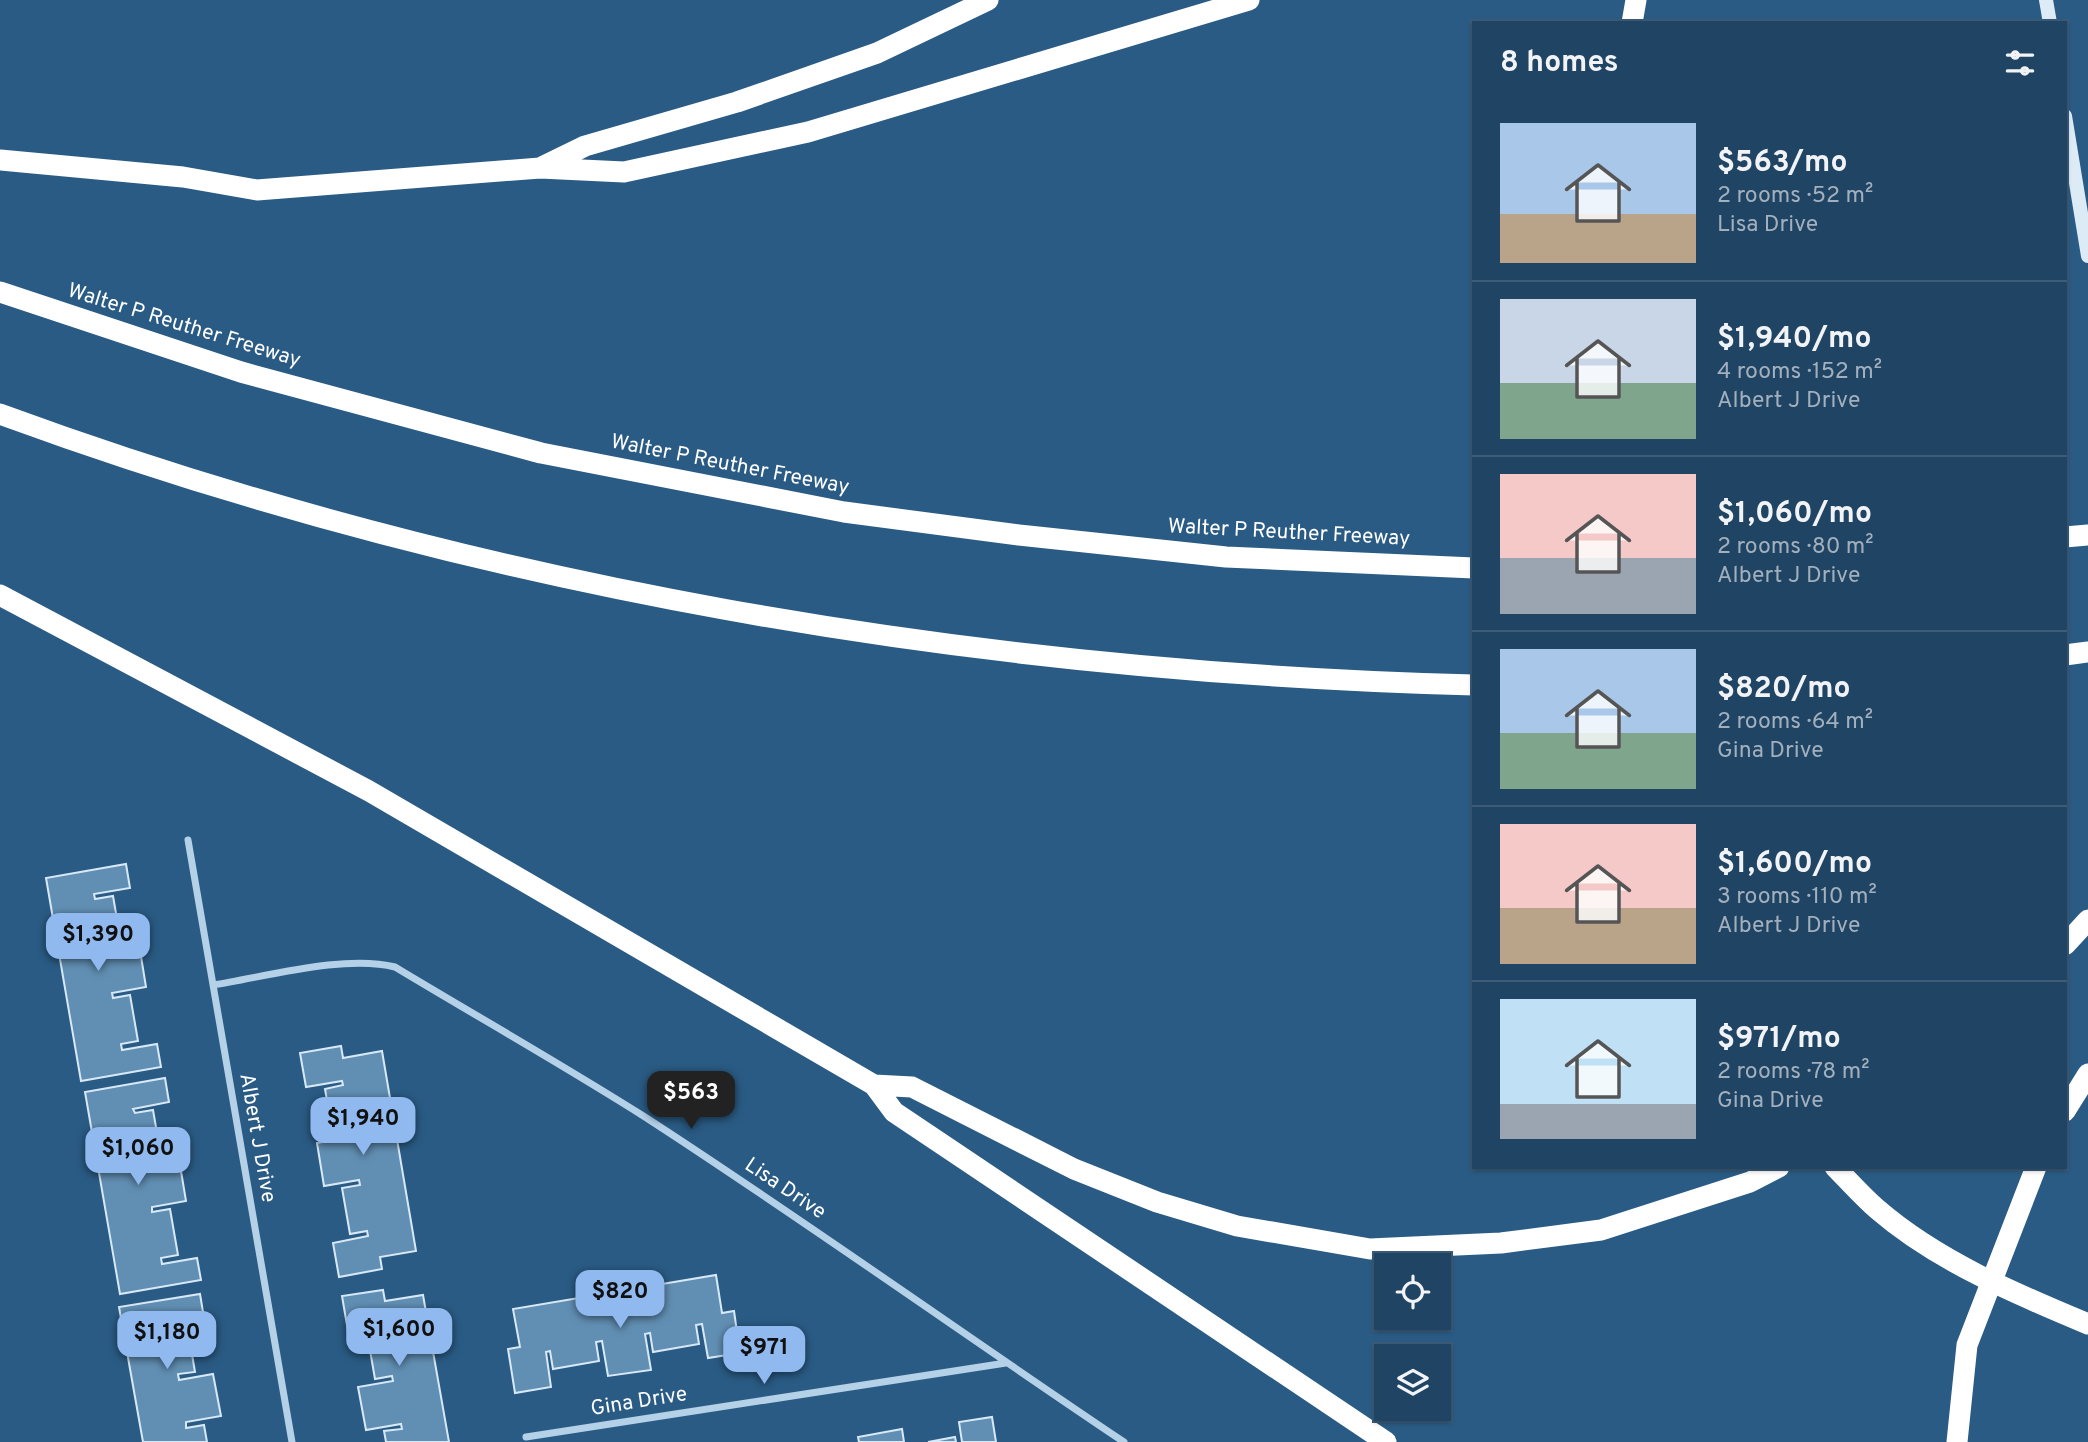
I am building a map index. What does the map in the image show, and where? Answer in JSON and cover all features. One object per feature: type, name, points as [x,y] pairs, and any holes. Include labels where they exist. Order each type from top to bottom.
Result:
[{"type":"highway","points":[[540,168],[585,146],[737,102],[877,53],[988,0]]},
{"type":"highway","points":[[0,160],[183,177],[257,190],[540,168],[624,172],[808,132],[1249,0]]},
{"type":"highway","points":[[1632,21],[1636,0]]},
{"type":"highway","name":"Walter P Reuther Freeway","points":[[0,292],[242,372],[541,453],[844,512],[1018,535],[1226,557],[1472,568]]},
{"type":"highway","points":[[0,414],[83,444],[321,516],[481,558],[754,615],[921,641],[1111,663],[1387,683],[1472,685]]},
{"type":"highway","points":[[2067,537],[2088,535]]},
{"type":"highway","points":[[0,595],[369,791],[873,1085],[894,1112],[1386,1442]]},
{"type":"highway","points":[[2067,655],[2088,652]]},
{"type":"highway","points":[[2067,943],[2088,920]]},
{"type":"highway","points":[[2068,1106],[2088,1074]]},
{"type":"highway","points":[[873,1085],[912,1087],[1074,1169],[1157,1202],[1237,1226],[1370,1249],[1501,1243],[1601,1230],[1750,1182],[1775,1169]]},
{"type":"highway","points":[[1837,1169],[1878,1210],[1928,1245],[1984,1277],[2088,1324]]},
{"type":"highway","points":[[1957,1442],[1967,1345],[2035,1169]]},
{"type":"street","points":[[2046,0],[2050,21]]},
{"type":"street","points":[[2067,128],[2088,256]]},
{"type":"street","name":"Albert J Drive","points":[[188,840],[292,1442]]},
{"type":"street","name":"Lisa Drive","points":[[213,985],[350,962],[376,962],[395,967],[644,1116],[924,1303],[1006,1363],[1124,1442]]},
{"type":"street","name":"Gina Drive","points":[[526,1437],[1006,1363]]},
{"type":"building","points":[[126,864],[130,888],[94,894],[95,899],[113,896],[121,942],[104,945],[105,950],[139,944],[146,987],[112,993],[113,998],[130,995],[138,1041],[121,1044],[122,1050],[157,1044],[161,1067],[81,1081],[46,878]]},
{"type":"building","points":[[341,1046],[343,1058],[382,1051],[416,1251],[380,1257],[382,1269],[339,1277],[333,1243],[368,1236],[367,1231],[350,1234],[342,1188],[360,1185],[359,1180],[324,1186],[317,1143],[351,1137],[350,1132],[333,1135],[325,1089],[343,1085],[342,1081],[306,1087],[300,1053]]},
{"type":"building","points":[[165,1078],[169,1102],[133,1109],[135,1113],[153,1110],[161,1156],[144,1159],[145,1164],[179,1159],[186,1201],[152,1207],[152,1212],[170,1209],[178,1255],[161,1258],[162,1264],[197,1258],[201,1280],[120,1294],[85,1092]]},
{"type":"building","points":[[716,1275],[722,1313],[734,1311],[740,1353],[708,1358],[702,1324],[696,1325],[699,1344],[653,1352],[650,1333],[645,1334],[651,1370],[608,1376],[602,1341],[596,1342],[599,1361],[553,1369],[550,1351],[546,1352],[551,1387],[515,1393],[508,1349],[520,1347],[513,1309]]},
{"type":"building","points":[[383,1290],[385,1301],[423,1295],[449,1442],[386,1442],[384,1431],[402,1429],[401,1424],[366,1430],[358,1387],[393,1381],[392,1376],[375,1379],[367,1333],[385,1329],[384,1325],[348,1331],[342,1296]]},
{"type":"building","points":[[200,1294],[204,1318],[168,1324],[169,1328],[187,1325],[195,1372],[178,1374],[179,1380],[213,1374],[221,1416],[186,1422],[186,1428],[204,1425],[207,1442],[143,1442],[119,1307]]},
{"type":"building","points":[[992,1417],[996,1442],[962,1442],[959,1422]]},
{"type":"building","points":[[902,1429],[904,1442],[859,1442],[858,1437]]},
{"type":"building","points":[[955,1437],[956,1442],[928,1442]]}]
